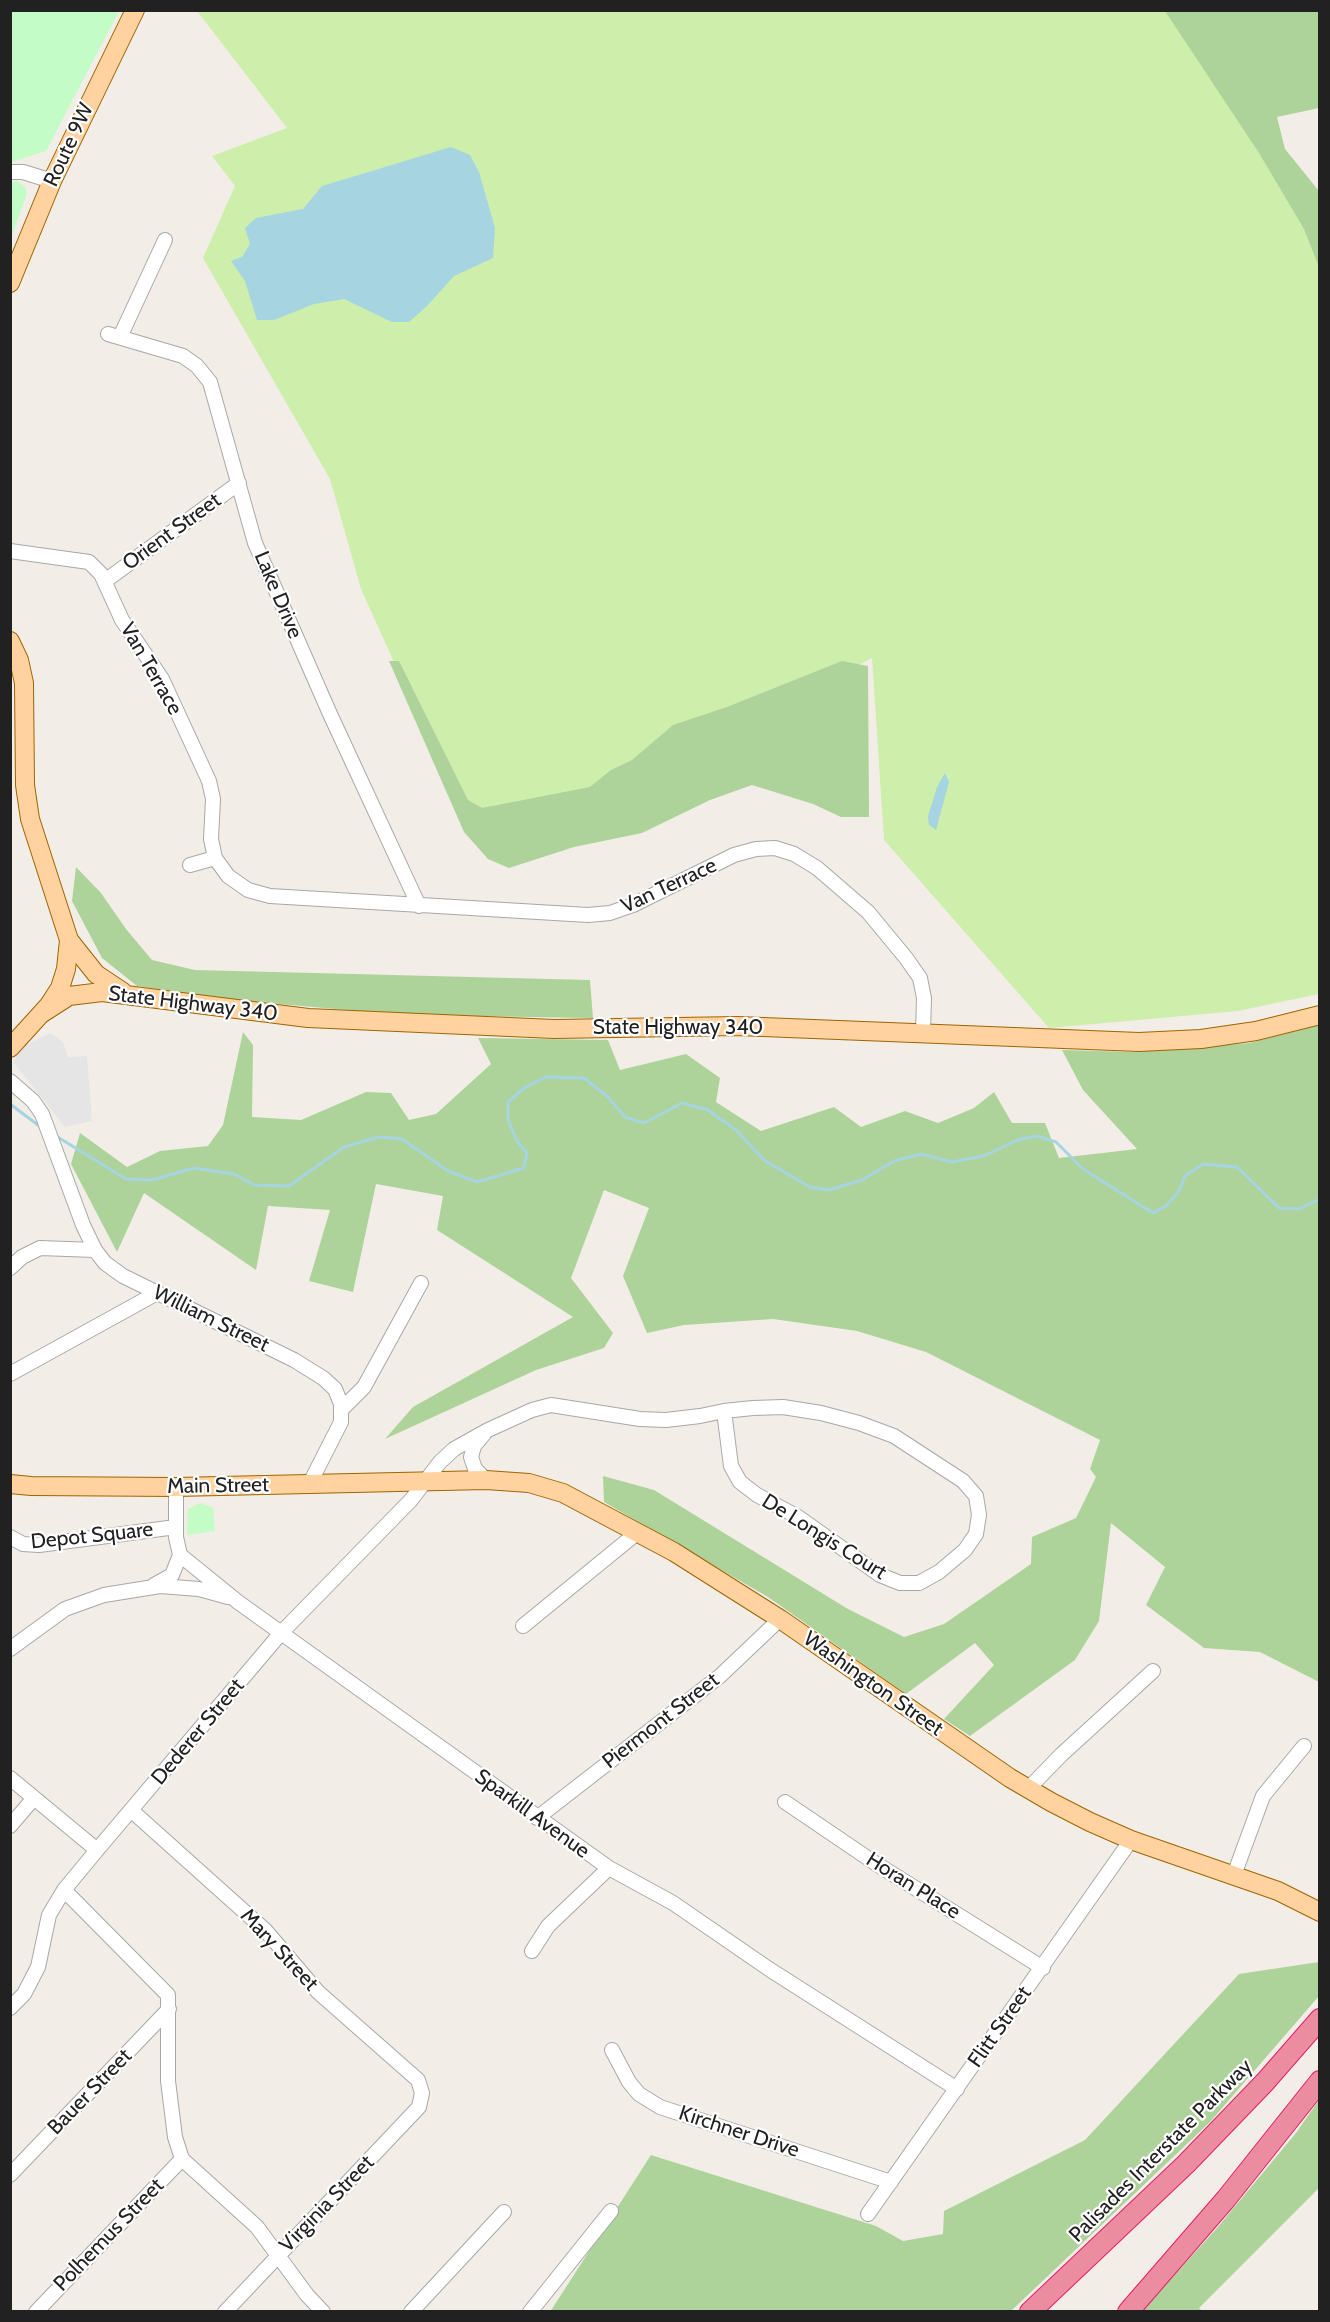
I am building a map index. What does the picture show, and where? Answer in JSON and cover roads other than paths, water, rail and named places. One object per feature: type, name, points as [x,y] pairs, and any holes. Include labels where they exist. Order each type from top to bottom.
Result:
[{"type":"highway","name":"Palisades Interstate Parkway","points":[[1030,2312],[1186,2164],[1265,2082],[1320,2019]]},
{"type":"highway","points":[[1128,2312],[1226,2199],[1320,2080]]},
{"type":"main road","name":"Route 9W","points":[[10,283],[52,181],[135,10]]},
{"type":"main road","points":[[10,641],[20,660],[24,683],[25,785],[30,819],[69,940],[78,956],[102,979],[117,990],[132,995]]},
{"type":"main road","points":[[10,1047],[41,1014],[62,981],[69,940]]},
{"type":"main road","name":"State Highway 340","points":[[41,1014],[62,999],[77,994],[102,992],[308,1018],[554,1029],[738,1026],[1139,1042],[1201,1038],[1245,1032],[1320,1015]]},
{"type":"main road","name":"Main Street","points":[[10,1484],[176,1487],[425,1480]]},
{"type":"main road","name":"Washington Street","points":[[425,1480],[529,1483],[563,1493],[638,1532],[780,1619],[905,1708],[1028,1789],[1089,1822],[1131,1840],[1285,1893],[1320,1912]]},
{"type":"street","points":[[10,172],[23,172],[52,181]]},
{"type":"street","name":"Lake Drive","points":[[165,240],[114,336],[174,352],[191,361],[204,374],[214,392],[255,543],[419,906]]},
{"type":"street","name":"Orient Street","points":[[105,581],[239,483]]},
{"type":"street","name":"Van Terrace","points":[[10,551],[89,562],[101,574],[122,620],[162,679],[209,781],[213,799],[211,839],[215,858],[228,876],[248,890],[270,896],[588,915],[610,913],[633,905],[734,855],[756,849],[775,848],[794,854],[818,868],[868,912],[906,958],[920,978],[924,998],[923,1033]]},
{"type":"street","points":[[190,865],[215,858]]},
{"type":"street","name":"William Street","points":[[10,1081],[37,1105],[56,1147],[83,1226],[95,1250],[113,1270],[311,1371],[334,1389],[342,1409]]},
{"type":"street","points":[[10,1268],[22,1257],[40,1248],[95,1250]]},
{"type":"street","points":[[310,1483],[337,1435],[342,1409],[364,1387],[421,1283]]},
{"type":"street","points":[[10,1374],[157,1293]]},
{"type":"street","name":"Dederer Street","points":[[10,2008],[24,1994],[38,1967],[49,1915],[64,1890],[281,1633],[411,1500],[440,1462],[454,1449],[532,1410],[551,1406],[640,1419],[666,1420],[724,1411]]},
{"type":"street","name":"De Longis Court","points":[[783,1407],[821,1413],[859,1423],[894,1436],[963,1481],[976,1496],[979,1515],[976,1534],[965,1550],[939,1572],[919,1583],[900,1583],[880,1575],[798,1517],[757,1495],[740,1482],[731,1466],[724,1411],[783,1407]]},
{"type":"street","points":[[486,1480],[474,1469],[471,1457],[474,1446],[488,1430]]},
{"type":"street","points":[[10,1648],[65,1609],[104,1595],[149,1586],[172,1575],[180,1555],[176,1527],[176,1487]]},
{"type":"street","name":"Depot Square","points":[[10,1538],[23,1544],[39,1545],[176,1527]]},
{"type":"street","points":[[523,1626],[638,1532]]},
{"type":"street","name":"Sparkill Avenue","points":[[180,1555],[238,1602],[609,1868],[673,1903],[769,1969],[957,2089]]},
{"type":"street","points":[[149,1586],[199,1589],[238,1602]]},
{"type":"street","name":"Piermont Street","points":[[537,1818],[720,1676],[780,1619]]},
{"type":"street","points":[[1028,1789],[1060,1755],[1154,1671]]},
{"type":"street","points":[[1234,1875],[1263,1796],[1304,1746]]},
{"type":"street","points":[[10,1778],[97,1850]]},
{"type":"street","points":[[10,1826],[34,1798]]},
{"type":"street","name":"Horan Place","points":[[785,1802],[876,1863],[1043,1968]]},
{"type":"street","name":"Mary Street","points":[[132,1811],[266,1931],[318,1992],[418,2080],[423,2093]]},
{"type":"street","name":"Flitt Street","points":[[868,2214],[1131,1840]]},
{"type":"street","points":[[532,1951],[548,1926],[609,1868]]},
{"type":"street","points":[[64,1890],[168,1995],[168,2081],[175,2137],[182,2159],[257,2227],[307,2295],[323,2312]]},
{"type":"street","name":"Bauer Street","points":[[10,2175],[169,2009]]},
{"type":"street","name":"Kirchner Drive","points":[[612,2050],[628,2082],[639,2094],[660,2107],[891,2182]]},
{"type":"street","name":"Virginia Street","points":[[225,2312],[419,2107],[423,2093]]},
{"type":"street","name":"Polhemus Street","points":[[36,2312],[182,2159]]},
{"type":"street","points":[[530,2312],[611,2211]]},
{"type":"street","points":[[411,2312],[504,2212]]},
{"type":"water","points":[[451,147],[470,155],[479,172],[495,228],[493,258],[454,276],[409,322],[392,322],[344,299],[314,304],[274,320],[257,320],[245,281],[231,261],[242,257],[250,244],[245,228],[256,218],[303,209],[322,186]]},
{"type":"water","points":[[945,773],[949,782],[936,830],[929,825],[928,816],[937,787]]},
{"type":"waterway","points":[[56,1136],[126,1179],[152,1180],[194,1168],[234,1174],[254,1185],[289,1186],[344,1147],[379,1137],[402,1139],[448,1171],[477,1182],[524,1168],[527,1153],[517,1141],[508,1120],[508,1102],[524,1088],[546,1077],[584,1078],[608,1097],[625,1117],[644,1123],[682,1103],[708,1110],[736,1130],[765,1161],[810,1187],[829,1190],[862,1180],[894,1161],[921,1154],[952,1162],[984,1156],[1017,1140],[1037,1136],[1056,1142],[1083,1169],[1153,1213],[1166,1206],[1179,1191],[1185,1176],[1203,1164],[1237,1167],[1279,1208],[1299,1209],[1320,1199]]},
{"type":"waterway","points":[[10,1104],[42,1128]]}]
